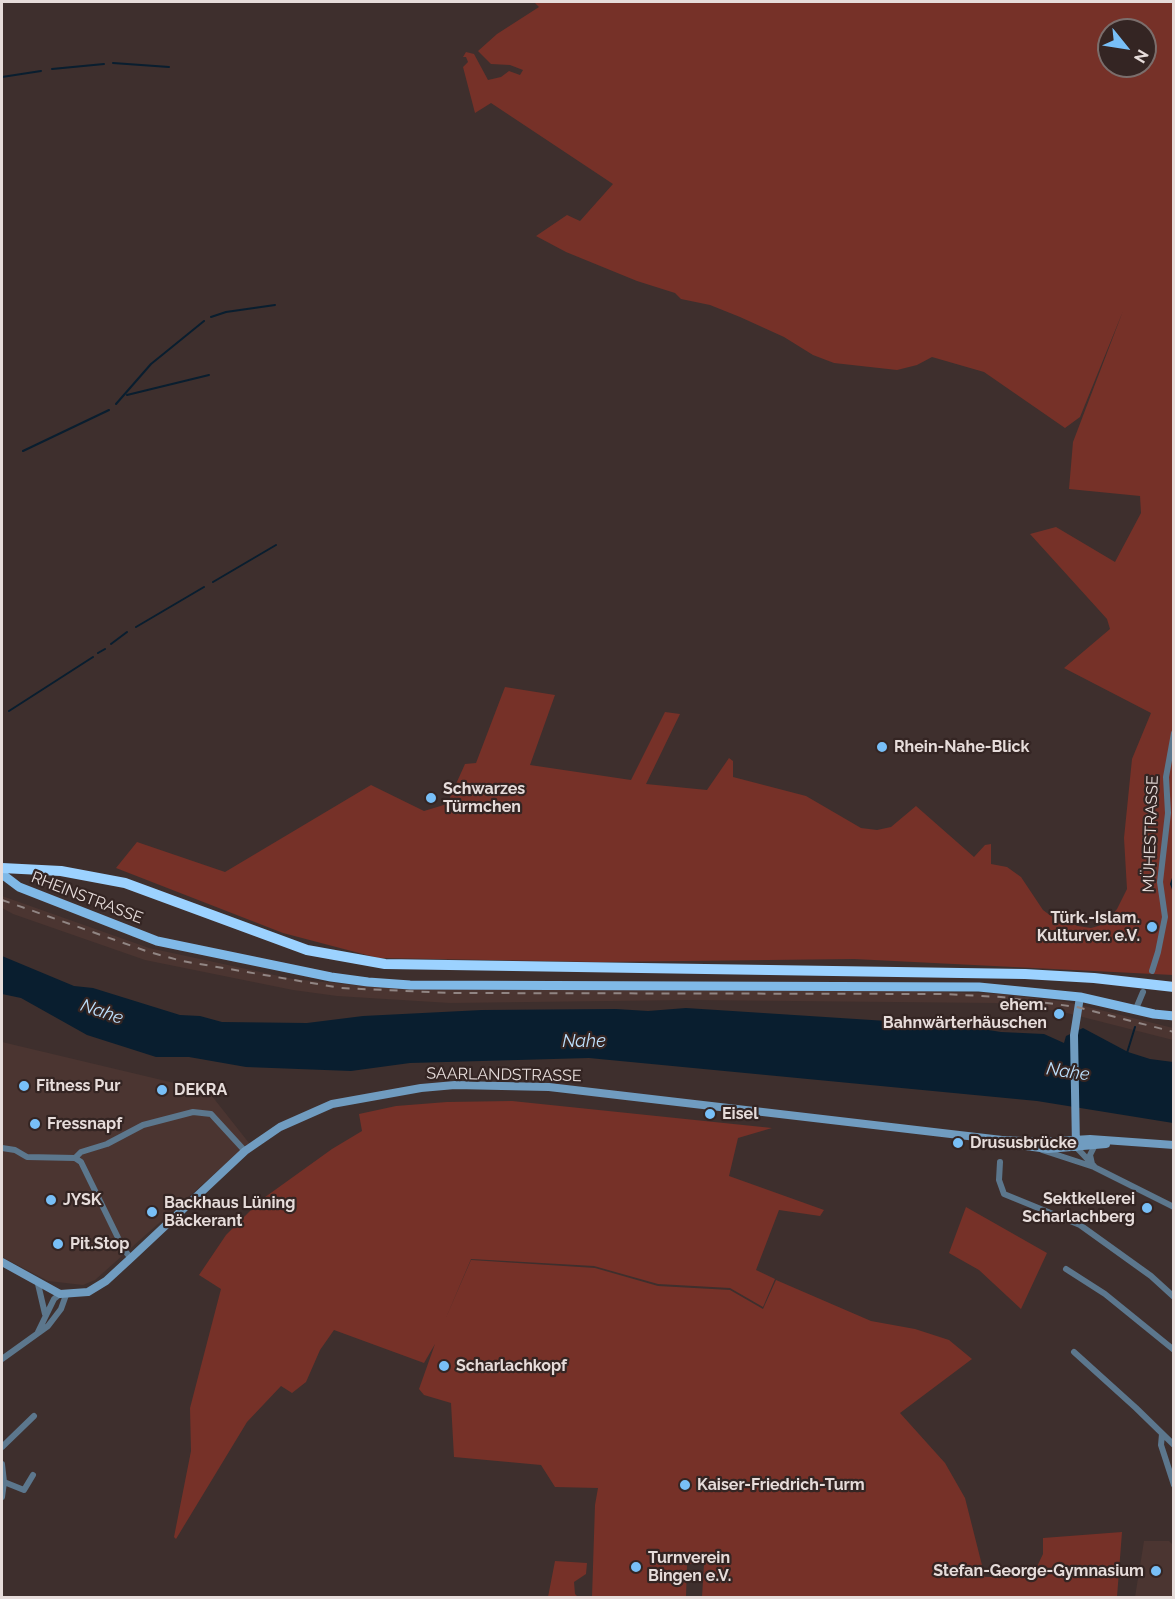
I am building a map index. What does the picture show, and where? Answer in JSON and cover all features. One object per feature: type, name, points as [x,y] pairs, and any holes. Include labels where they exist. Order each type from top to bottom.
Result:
[{"type":"highway","points":[[7,868],[67,872],[125,883],[307,950],[385,964],[1025,974],[1173,987]]},
{"type":"highway","points":[[1157,985],[1173,991]]},
{"type":"main road","name":"RHEINSTRASSE","points":[[2,874],[19,887],[166,944],[331,977],[389,984],[1015,988],[1080,997],[1135,1011],[1173,1016]]},
{"type":"main road","points":[[1075,1144],[1076,1015],[1080,997]]},
{"type":"main road","name":"SAARLANDSTRASSE","points":[[63,1294],[88,1292],[97,1287],[245,1152],[280,1127],[332,1104],[395,1091],[455,1086],[585,1090],[1002,1140],[1075,1144]]},
{"type":"main road","name":"SAARLANDSTRASSE","points":[[1002,1140],[1038,1149],[1075,1144]]},
{"type":"main road","points":[[1075,1144],[1124,1141],[1173,1145]]},
{"type":"main road","points":[[1075,1144],[1095,1145],[1124,1141]]},
{"type":"main road","points":[[2,1262],[38,1284],[63,1294]]},
{"type":"street","name":"MÜHESTRASSE","points":[[1152,971],[1165,917],[1160,882],[1168,813],[1166,777],[1173,733]]},
{"type":"street","points":[[1135,1011],[1143,992]]},
{"type":"street","points":[[75,1158],[81,1152],[107,1144],[143,1125],[193,1112],[211,1114],[245,1152]]},
{"type":"street","points":[[1075,1144],[1075,1158],[1081,1163]]},
{"type":"street","points":[[1075,1144],[1093,1166]]},
{"type":"street","points":[[1093,1166],[1090,1155],[1095,1145]]},
{"type":"street","points":[[2,1148],[15,1149],[27,1156],[75,1158],[81,1162],[124,1250],[131,1258]]},
{"type":"street","points":[[1038,1149],[1093,1166],[1173,1207]]},
{"type":"street","points":[[1000,1162],[999,1180],[1004,1194],[1080,1225],[1151,1276],[1173,1297]]},
{"type":"street","points":[[1066,1269],[1105,1294],[1173,1350]]},
{"type":"street","points":[[38,1284],[44,1300],[45,1318]]},
{"type":"street","points":[[37,1334],[45,1318],[63,1294]]},
{"type":"street","points":[[2,1359],[56,1317],[63,1294]]},
{"type":"street","points":[[1074,1352],[1173,1445]]},
{"type":"street","points":[[2,1447],[34,1416]]},
{"type":"street","points":[[1162,1434],[1161,1445],[1173,1485]]},
{"type":"street","points":[[2,1464],[4,1482],[2,1497]]},
{"type":"street","points":[[4,1482],[24,1490],[33,1475]]},
{"type":"shaded area","points":[[534,2],[1173,2],[1173,975],[854,959],[600,962],[378,958],[283,933],[116,868],[137,842],[225,872],[371,785],[424,811],[447,804],[465,764],[476,763],[505,687],[555,695],[530,765],[631,780],[665,712],[680,714],[646,784],[707,790],[729,758],[733,761],[733,777],[806,796],[861,828],[877,830],[891,827],[916,806],[974,857],[985,845],[991,844],[991,864],[1007,867],[1021,877],[1043,910],[1051,916],[1078,926],[1091,928],[1105,924],[1117,909],[1127,889],[1124,838],[1132,759],[1151,713],[1064,668],[1110,629],[1107,619],[1030,534],[1056,527],[1115,562],[1141,513],[1140,496],[1069,489],[1073,442],[1123,311],[1080,417],[1065,428],[984,372],[932,357],[917,365],[897,370],[834,363],[813,355],[784,337],[740,317],[710,305],[681,299],[675,293],[637,281],[566,252],[536,236],[567,215],[580,221],[613,184],[491,103],[475,113],[463,67],[468,62],[466,57],[463,57],[466,52],[474,54],[488,80],[501,77],[509,71],[520,75],[523,70],[510,65],[491,64],[478,51],[497,34],[539,7]]},
{"type":"shaded area","points":[[2,896],[149,948],[293,979],[364,986],[890,990],[1000,994],[1067,1002],[1173,1028],[1173,1040],[1059,1011],[995,1003],[690,1000],[450,1003],[337,996],[293,990],[145,960],[13,914],[2,908]]},
{"type":"shaded area","points":[[2,1042],[208,1091],[249,1143],[95,1280],[83,1285],[48,1281],[2,1257]]},
{"type":"shaded area","points":[[512,1101],[772,1128],[738,1138],[729,1176],[824,1210],[820,1216],[779,1210],[756,1270],[775,1279],[763,1307],[730,1288],[658,1284],[594,1266],[471,1259],[445,1320],[471,1260],[595,1268],[658,1286],[730,1290],[763,1309],[776,1280],[871,1321],[915,1329],[949,1340],[972,1359],[900,1413],[945,1463],[965,1498],[985,1577],[1032,1577],[1043,1554],[1043,1538],[1122,1532],[1117,1597],[702,1597],[704,1564],[687,1564],[686,1597],[592,1597],[595,1505],[598,1488],[555,1487],[541,1465],[454,1457],[451,1403],[424,1395],[419,1389],[435,1344],[424,1363],[334,1330],[320,1350],[306,1382],[292,1393],[281,1386],[247,1422],[176,1539],[174,1537],[191,1451],[190,1408],[221,1289],[199,1275],[226,1235],[261,1200],[332,1149],[362,1131],[359,1114],[396,1106],[447,1102]]},
{"type":"shaded area","points":[[966,1207],[1047,1253],[1021,1309],[979,1270],[949,1253]]},
{"type":"shaded area","name":"Stefan-George-Gymnasium","points":[[1144,1541],[1169,1541],[1173,1545],[1173,1597],[1135,1597]]},
{"type":"shaded area","points":[[555,1561],[587,1563],[586,1574],[574,1582],[575,1594],[578,1597],[548,1597]]},
{"type":"water","name":"Nahe","points":[[2,956],[74,986],[93,988],[180,1015],[200,1016],[222,1022],[307,1023],[363,1016],[482,1010],[616,1009],[648,1011],[686,1008],[964,1026],[1001,1032],[1044,1034],[1064,1043],[1066,1036],[1083,1028],[1128,1052],[1150,1059],[1173,1062],[1173,1123],[1037,1101],[589,1058],[410,1063],[351,1071],[246,1067],[189,1057],[156,1057],[87,1035],[21,998],[2,994]]},
{"type":"waterway","points":[[113,63],[169,67]]},
{"type":"waterway","points":[[52,69],[104,64]]},
{"type":"waterway","points":[[2,77],[41,71]]},
{"type":"waterway","points":[[211,317],[226,312],[275,305]]},
{"type":"waterway","points":[[116,404],[151,364],[204,321]]},
{"type":"waterway","points":[[127,395],[209,375]]},
{"type":"waterway","points":[[23,451],[109,410]]},
{"type":"waterway","points":[[213,582],[276,545]]},
{"type":"waterway","points":[[136,627],[204,587]]},
{"type":"waterway","points":[[111,644],[127,632]]},
{"type":"waterway","points":[[98,653],[105,649]]},
{"type":"waterway","points":[[9,711],[93,657]]},
{"type":"waterway","points":[[1174,875],[1171,884],[1174,892]]},
{"type":"waterway","points":[[1127,1053],[1135,1027]]},
{"type":"railway","points":[[2,900],[149,952],[182,961],[341,988],[450,993],[944,994],[1001,997],[1077,1007],[1174,1032]]},
{"type":"place","name":"Rhein-Nahe-Blick","points":[[882,747]]},
{"type":"place","name":"Schwarzes Türmchen","points":[[431,798]]},
{"type":"place","name":"Türk.-Islam. Kulturver. e.V.","points":[[1152,927]]},
{"type":"place","name":"ehem. Bahnwärterhäuschen","points":[[1059,1014]]},
{"type":"place","name":"Fitness Pur","points":[[24,1086]]},
{"type":"place","name":"DEKRA","points":[[162,1090]]},
{"type":"place","name":"Eisel","points":[[710,1114]]},
{"type":"place","name":"Fressnapf","points":[[35,1124]]},
{"type":"place","name":"Drususbrücke","points":[[958,1143]]},
{"type":"place","name":"JYSK","points":[[51,1200]]},
{"type":"place","name":"Sektkellerei Scharlachberg","points":[[1147,1208]]},
{"type":"place","name":"Backhaus Lüning Bäckerant","points":[[152,1212]]},
{"type":"place","name":"Pit.Stop","points":[[58,1244]]},
{"type":"place","name":"Scharlachkopf","points":[[444,1366]]},
{"type":"place","name":"Kaiser-Friedrich-Turm","points":[[685,1485]]},
{"type":"place","name":"Turnverein Bingen e.V.","points":[[636,1567]]},
{"type":"place","name":"Stefan-George-Gymnasium","points":[[1156,1571]]}]
